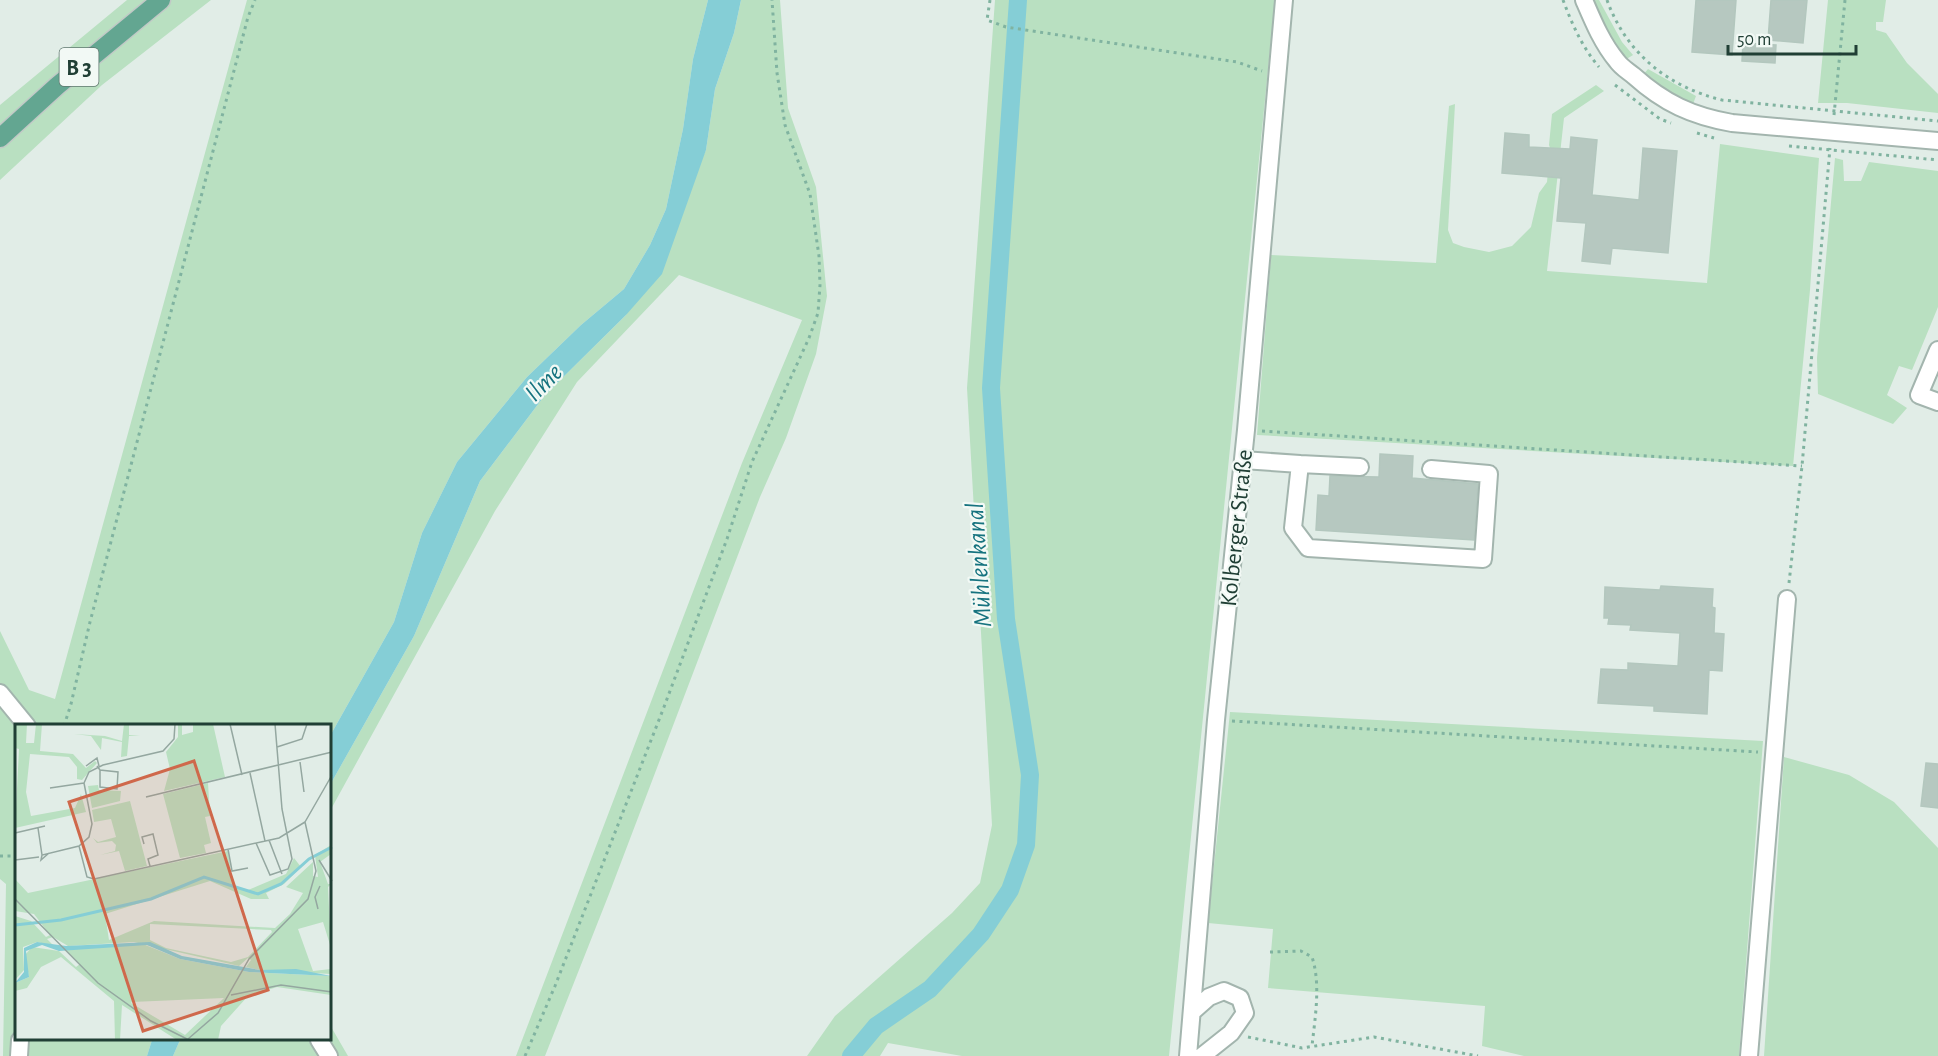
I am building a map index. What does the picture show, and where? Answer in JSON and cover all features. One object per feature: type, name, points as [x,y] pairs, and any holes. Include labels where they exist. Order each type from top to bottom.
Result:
[{"type":"main road","name":"B 3","points":[[0,138],[57,86],[161,0]]},
{"type":"street","name":"Kolberger Straße","points":[[1188,1056],[1216,720],[1244,460],[1284,0]]},
{"type":"street","points":[[1584,0],[1596,30],[1617,62],[1662,99],[1685,110],[1710,119],[1732,123],[1938,141]]},
{"type":"street","points":[[1938,350],[1919,395],[1938,402]]},
{"type":"street","points":[[1244,460],[1360,467]]},
{"type":"street","points":[[1300,464],[1293,528],[1308,548],[1483,559],[1489,474],[1431,470]]},
{"type":"street","points":[[1749,1056],[1787,599]]},
{"type":"street","points":[[0,693],[25,724]]},
{"type":"street","points":[[1192,1012],[1209,997],[1224,991],[1240,998],[1245,1013],[1231,1033],[1202,1056]]},
{"type":"street","points":[[19,1056],[20,1041]]},
{"type":"street","points":[[320,1041],[329,1056]]},
{"type":"path","points":[[65,724],[245,29],[255,0]]},
{"type":"path","points":[[525,1056],[555,986],[664,707],[727,539],[752,462],[809,338],[818,312],[819,256],[813,214],[810,194],[785,126],[777,73],[772,0]]},
{"type":"path","points":[[990,0],[987,20],[1006,27],[1237,62],[1278,77]]},
{"type":"path","points":[[1607,0],[1612,15],[1642,58],[1671,80],[1698,94],[1722,100],[1938,121]]},
{"type":"path","points":[[1832,132],[1845,0]]},
{"type":"path","points":[[1787,599],[1802,466],[1829,151]]},
{"type":"path","points":[[1246,430],[1802,466]]},
{"type":"path","points":[[1216,720],[1775,753]]},
{"type":"path","points":[[1270,952],[1300,951],[1312,957],[1316,969],[1312,1046]]},
{"type":"path","points":[[1231,1033],[1302,1048],[1374,1037],[1478,1056]]},
{"type":"green space","points":[[127,0],[211,0],[102,85],[0,180],[0,105]]},
{"type":"green space","points":[[247,0],[708,0],[693,59],[683,129],[666,209],[650,245],[624,289],[581,325],[527,377],[457,462],[422,533],[394,622],[332,732],[332,724],[15,724],[15,1041],[152,1041],[147,1056],[3,1056],[6,884],[0,879],[0,631],[29,690],[55,699]]},
{"type":"green space","points":[[741,0],[780,0],[788,108],[816,187],[827,296],[816,354],[786,438],[760,497],[545,1056],[516,1056],[742,463],[802,320],[679,275],[577,382],[495,511],[332,807],[332,781],[414,636],[480,481],[545,395],[626,315],[706,150],[715,89],[734,33]]},
{"type":"green space","points":[[995,0],[1275,0],[1169,1056],[962,1056],[888,1043],[880,1056],[807,1056],[835,1016],[952,913],[980,883],[992,825],[967,388]]},
{"type":"green space","points":[[1590,0],[1599,0],[1622,42],[1633,55],[1625,60],[1615,50]]},
{"type":"green space","points":[[1828,0],[1886,0],[1883,22],[1876,22],[1876,30],[1886,33],[1907,63],[1938,94],[1938,113],[1847,103],[1818,103]]},
{"type":"green space","points":[[1648,69],[1696,96],[1693,104],[1642,76]]},
{"type":"green space","points":[[1596,85],[1604,91],[1564,118],[1547,271],[1707,283],[1720,144],[1819,158],[1810,290],[1793,466],[1257,435],[1271,255],[1436,263],[1449,106],[1455,104],[1448,230],[1453,243],[1489,252],[1512,246],[1531,227],[1539,193],[1547,182],[1552,114]]},
{"type":"green space","points":[[1835,158],[1843,160],[1844,181],[1861,181],[1869,162],[1938,171],[1938,307],[1912,370],[1899,366],[1887,395],[1907,408],[1893,424],[1818,394],[1817,358]]},
{"type":"green space","points":[[1230,712],[1763,741],[1739,1056],[1524,1056],[1482,1046],[1485,1006],[1268,988],[1273,929],[1208,923]]},
{"type":"green space","points":[[1784,757],[1849,775],[1894,802],[1938,848],[1938,1056],[1764,1056]]},
{"type":"green space","points":[[332,1028],[348,1056],[173,1056],[180,1041],[332,1041]]},
{"type":"water","name":"Ilme","points":[[708,0],[741,0],[734,33],[715,89],[706,150],[662,274],[626,315],[545,395],[480,481],[414,636],[332,781],[332,732],[394,622],[422,533],[457,462],[527,377],[581,325],[624,289],[650,245],[666,209],[683,129],[693,59]]},
{"type":"water","points":[[152,1041],[180,1041],[173,1056],[147,1056]]},
{"type":"building","points":[[1696,0],[1736,0],[1732,55],[1692,52]]},
{"type":"building","points":[[1771,0],[1807,0],[1803,43],[1768,40]]},
{"type":"building","points":[[1743,43],[1776,45],[1775,63],[1742,61]]},
{"type":"building","points":[[1505,133],[1529,135],[1529,147],[1570,149],[1571,137],[1597,140],[1592,195],[1639,200],[1643,148],[1677,151],[1668,253],[1612,248],[1610,264],[1582,261],[1586,223],[1557,221],[1561,178],[1502,173]]},
{"type":"building","points":[[1380,454],[1413,456],[1412,478],[1478,484],[1474,540],[1316,530],[1318,495],[1329,496],[1330,476],[1379,477]]},
{"type":"building","points":[[1661,586],[1713,589],[1714,633],[1724,634],[1722,671],[1709,670],[1707,714],[1654,711],[1654,706],[1598,703],[1601,669],[1628,670],[1628,663],[1678,666],[1680,633],[1630,630],[1631,625],[1608,624],[1609,618],[1604,618],[1605,587],[1660,590]]},
{"type":"building","points":[[1926,763],[1938,764],[1938,808],[1921,806]]},
{"type":"waterway","name":"Mühlenkanal","points":[[851,1056],[876,1026],[930,989],[981,934],[1010,890],[1026,845],[1030,775],[1006,619],[991,388],[1018,0]]}]
